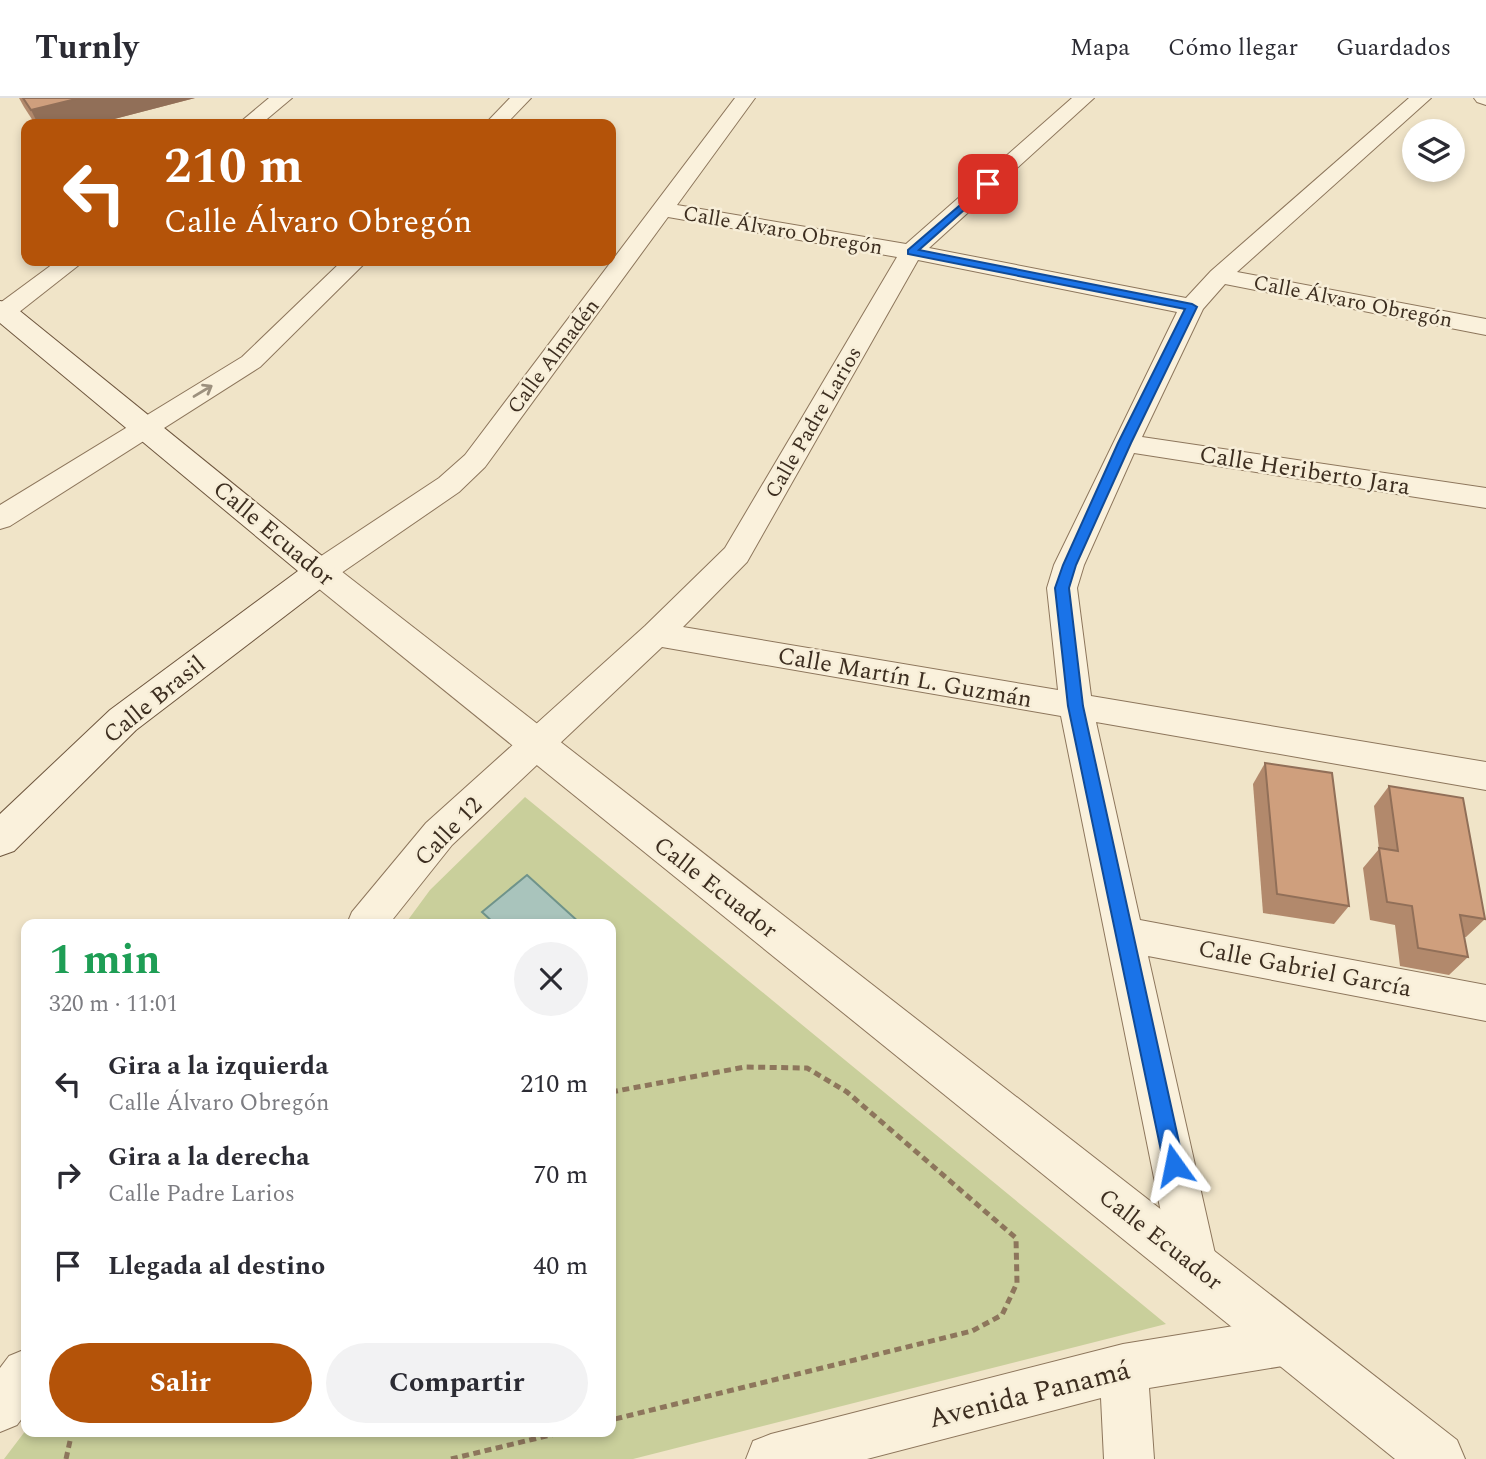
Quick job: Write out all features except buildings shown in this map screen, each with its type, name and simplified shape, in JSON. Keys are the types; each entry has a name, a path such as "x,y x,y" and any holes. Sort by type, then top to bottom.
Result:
{"street":[{"path":"255,119 282,98"},
{"path":"500,119 521,98"},
{"name":"Calle Almadén","path":"320,572 464,473 744,98"},
{"name":"Calle Padre Larios","path":"537,744 656,634 736,555 911,252 1084,98"},
{"path":"1195,1267 1076,706 1062,588 1069,565 1125,443 1192,307 1219,276 1421,98"},
{"name":"Calle Álvaro Obregón","path":"663,209 911,252 1192,307"},
{"path":"1,312 65,266"},
{"path":"0,519 251,362 350,266"},
{"name":"Calle Álvaro Obregón","path":"1219,276 1486,327"},
{"name":"Calle Ecuador","path":"1,312 145,426 320,572 1438,1459"},
{"name":"Calle Heriberto Jara","path":"1125,443 1486,498"},
{"name":"Calle Brasil","path":"0,839 123,720 320,572"},
{"name":"Calle Martín L. Guzmán","path":"656,634 1486,776"},
{"name":"Calle 12","path":"370,919 439,834 537,744"},
{"name":"Calle Gabriel García","path":"1125,934 1486,1003"},
{"name":"Avenida Panamá","path":"798,1455 1123,1368 1289,1340"},
{"path":"1123,1368 1129,1459"},
{"path":"0,1408 21,1380"}],"path":[{"path":"616,1092 745,1067 807,1068 848,1092 1016,1238 1017,1283 1002,1315 972,1331 616,1419"},
{"path":"66,1459 71,1437"},
{"path":"451,1459 542,1437"}],"green space":[{"path":"525,797 1166,1324 633,1459 4,1459 21,1437 616,1437 616,919 409,919 430,890"}],"water":[{"path":"527,875 575,919 490,919 482,912"}],"route":[{"path":"988,184 911,252 1192,307 1125,443 1069,565 1062,588 1076,706 1174,1165"}]}
